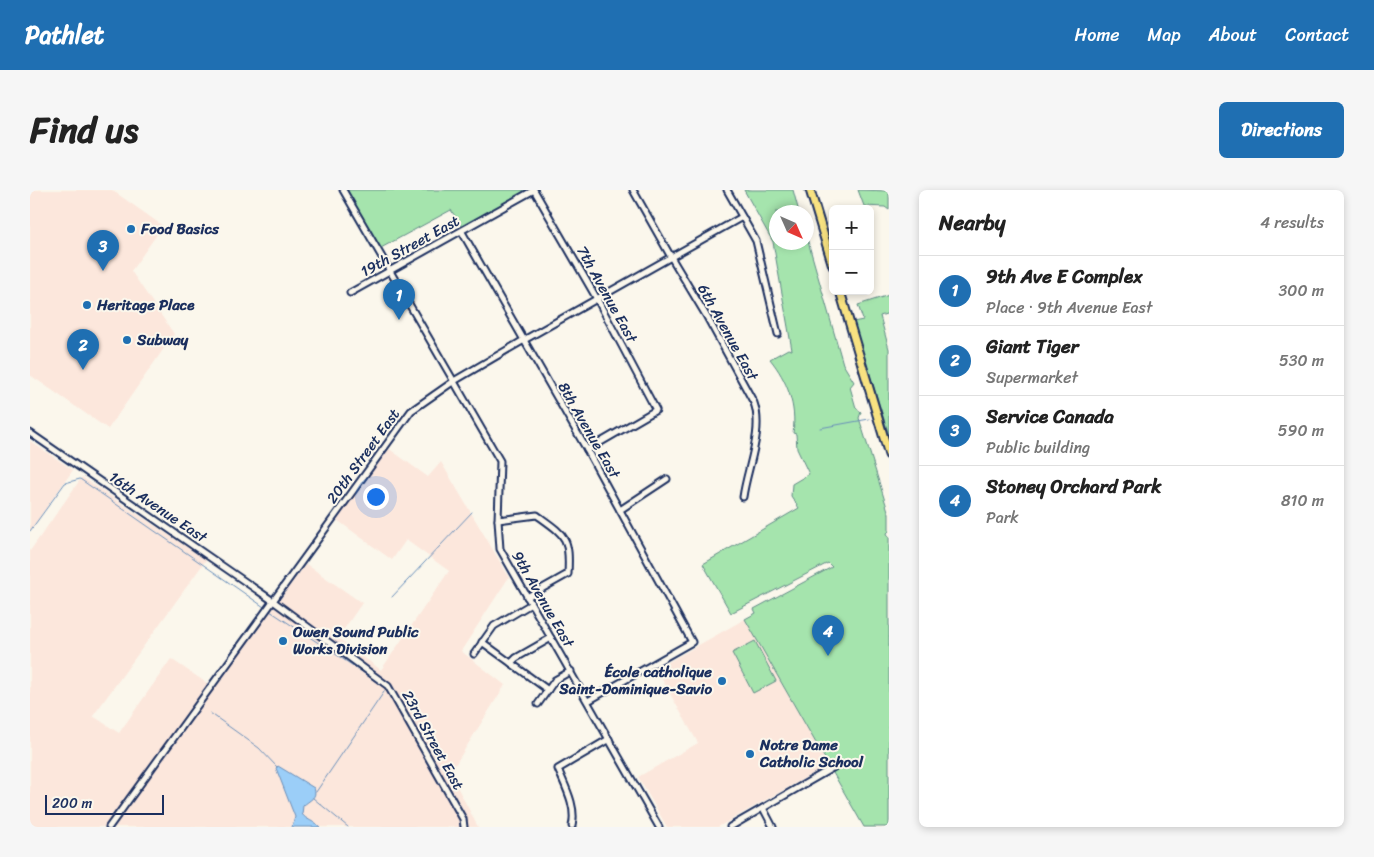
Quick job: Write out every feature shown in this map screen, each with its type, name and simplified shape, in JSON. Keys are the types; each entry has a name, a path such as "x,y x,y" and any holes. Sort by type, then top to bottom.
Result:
{"main road":[{"path":"810,190 829,253"},
{"path":"841,295 889,454"}],"street":[{"name":"9th Avenue East","path":"343,190 500,461 498,520 500,549 659,827"},
{"name":"19th Street East","path":"350,293 534,190"},
{"name":"7th Avenue East","path":"534,190 597,300 656,410 587,450"},
{"name":"6th Avenue East","path":"633,190 707,317 755,408 757,420 756,437 743,497"},
{"path":"727,190 756,241 778,334"},
{"name":"20th Street East","path":"109,827 411,411 454,381 742,217"},
{"name":"8th Avenue East","path":"462,232 587,450 692,642 588,700"},
{"name":"16th Avenue East","path":"30,433 273,601"},
{"path":"620,510 667,479"},
{"path":"498,520 537,515 562,533 569,552 568,574 527,597"},
{"name":"23rd Street East","path":"273,601 388,686 463,819 464,827"},
{"path":"474,654 494,626 531,604"},
{"path":"511,663 516,658 551,638"},
{"path":"482,642 548,690"},
{"path":"538,704 555,680 571,671"},
{"path":"572,826 571,804 558,769 609,739"},
{"path":"730,827 834,767"},
{"path":"763,808 773,827"}],"shaded area":[{"name":"Heritage Place","path":"30,190 112,190 163,226 131,271 174,334 108,429 30,375"},
{"path":"30,441 73,470 30,531"},
{"path":"388,448 428,477 441,462 509,577 461,651 505,685 450,773 478,827 30,827 30,551 82,477 206,560 93,716 119,733 171,659 214,688 306,564 362,603 338,638 381,670 449,571 406,540 392,560 337,520"},
{"name":"Notre Dame Catholic School","path":"745,619 828,765 718,827 667,827 638,777 698,743 656,669"}],"green space":[{"path":"345,190 532,190 463,229 451,210 379,249"},
{"path":"744,190 793,190 797,205 769,205 769,235"},
{"path":"858,190 889,191 889,210 885,207 864,205"},
{"path":"774,250 810,250 843,364 854,382 850,387 856,408 861,412 859,418 889,514 889,531 887,533 889,538 889,827 864,827 745,619 756,613 754,609 832,567 828,563 731,613 703,564 799,508 791,496 792,484 809,474 797,449 796,434 793,433 792,403 786,385 770,359 788,349 792,350"},
{"path":"889,295 889,313 880,316 889,349 889,435 853,322 863,320 858,305"},
{"path":"755,641 776,681 753,693 732,653"}],"water":[{"path":"278,766 314,788 314,797 303,806 302,814 320,827 292,827 295,817 276,768"}],"waterway":[{"path":"820,428 869,419"},
{"path":"30,531 65,483 80,479 264,607"},
{"path":"392,597 472,512"},
{"path":"270,611 386,689 316,792"},
{"path":"210,713 259,748 277,767"},
{"path":"313,798 348,827"}],"place":[{"name":"Food Basics","path":"131,229"},
{"name":"Service Canada","path":"103,271"},
{"name":"Heritage Place","path":"87,305"},
{"name":"9th Ave E Complex","path":"399,320"},
{"name":"Subway","path":"127,340"},
{"name":"Giant Tiger","path":"83,370"},
{"name":"Owen Sound Public Works Division","path":"283,641"},
{"name":"Stoney Orchard Park","path":"828,656"},
{"name":"École catholique Saint-Dominique-Savio","path":"722,681"},
{"name":"Notre Dame Catholic School","path":"750,754"}]}
